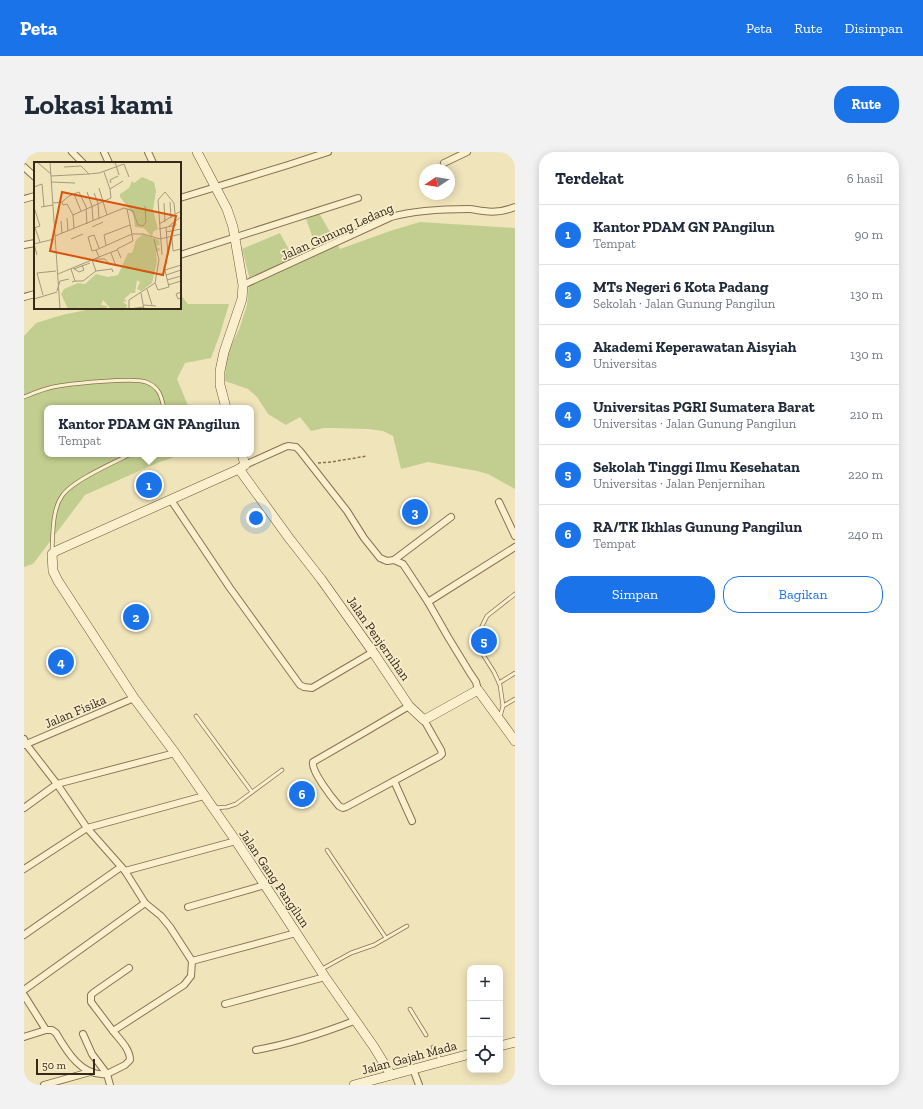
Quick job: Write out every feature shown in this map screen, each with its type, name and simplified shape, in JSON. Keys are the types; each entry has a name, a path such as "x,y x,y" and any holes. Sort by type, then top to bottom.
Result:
{"street":[{"path":"72,152 82,162"},
{"path":"104,152 109,162"},
{"path":"148,152 153,162"},
{"path":"197,152 227,209 236,238 243,285 242,299 224,352 220,371 220,385 225,405"},
{"path":"181,198 288,166 328,152"},
{"path":"444,163 467,152"},
{"path":"24,167 34,176"},
{"path":"24,199 34,196"},
{"path":"181,255 358,198"},
{"name":"Jalan Gunung Ledang","path":"243,285 390,217 403,213 471,209 494,212 515,208"},
{"path":"24,245 34,242"},
{"path":"24,297 34,294"},
{"path":"52,554 288,446 296,447 300,451 347,511 364,538 380,558 386,561 394,560 451,517"},
{"path":"242,457 242,467"},
{"name":"Jalan Penjernihan","path":"242,467 289,538 321,579 409,706 424,720"},
{"path":"171,500 230,588 300,685 304,688 312,688 373,652"},
{"path":"499,502 515,536"},
{"path":"428,602 515,547"},
{"name":"Jalan Gang Pangilun","path":"52,554 53,571 58,581 134,698 176,753 236,841 354,1021 374,1047 391,1075"},
{"path":"394,560 402,564 428,602 476,682 478,690 515,741"},
{"path":"409,706 313,762 312,764 315,773 339,806 343,808 440,756 442,754 441,750 424,720 478,690"},
{"name":"Jalan Fisika","path":"25,743 134,698"},
{"path":"25,743 57,784 87,828 123,869 145,903 166,922 192,962 191,976 184,985 113,1031"},
{"path":"24,808 57,784 176,753"},
{"path":"394,781 412,821"},
{"path":"24,869 87,828 204,796"},
{"path":"24,935 123,869 236,841"},
{"path":"188,906 265,886"},
{"path":"24,990 145,903"},
{"path":"192,962 296,933"},
{"path":"24,1037 46,1030 52,1030 56,1033 74,1060 84,1069 100,1075 107,1074 125,1065 130,1060 129,1053 91,1002 91,995 129,968"},
{"path":"225,1004 323,974"},
{"path":"24,995 46,1030"},
{"path":"256,1050 274,1047 329,1031 354,1021"},
{"path":"83,1034 92,1054 107,1074 110,1085"},
{"path":"503,1045 515,1042"},
{"name":"Jalan Gajah Mada","path":"354,1085 467,1055"},
{"path":"413,1069 419,1085"},
{"path":"44,1085 90,1072"}],"lane":[{"path":"24,396 64,385 123,380 144,381 151,384 159,392 162,396 164,405"},
{"path":"52,554 53,528 57,506 62,495 76,483 124,457"},
{"path":"499,719 503,706 502,693 494,672 482,653 480,646 480,635 482,626 487,616 515,594"},
{"path":"499,683 515,673"},
{"path":"503,706 515,699"},
{"path":"196,716 252,792"},
{"path":"213,808 227,807 236,804 282,770"},
{"path":"327,850 386,938"},
{"path":"323,974 351,953 374,945 407,926"},
{"path":"410,1009 426,1035"},
{"path":"433,1047 442,1062"}],"path":[{"path":"310,464 366,456"}],"green space":[{"path":"319,213 340,249 420,222 515,228 515,489 488,474 428,462 401,469 393,436 383,431 368,429 324,428 311,431 300,417 286,425 268,414 257,397 248,389 225,381 226,355 239,330 247,305 249,276 242,249 280,233 293,257 316,246 306,219"},
{"path":"181,295 188,304 229,304 211,358 185,363 177,379 188,405 44,405 44,457 174,457 157,463 85,495 33,564 24,567 24,336 36,323 62,315 91,309 181,309"}],"place":[{"name":"Kantor PDAM GN PAngilun","path":"149,485"},
{"name":"Akademi Keperawatan Aisyiah","path":"415,512"},
{"name":"MTs Negeri 6 Kota Padang","path":"136,617"},
{"name":"Sekolah Tinggi Ilmu Kesehatan","path":"484,641"},
{"name":"Universitas PGRI Sumatera Barat","path":"61,662"},
{"name":"RA/TK Ikhlas Gunung Pangilun","path":"302,794"}]}
